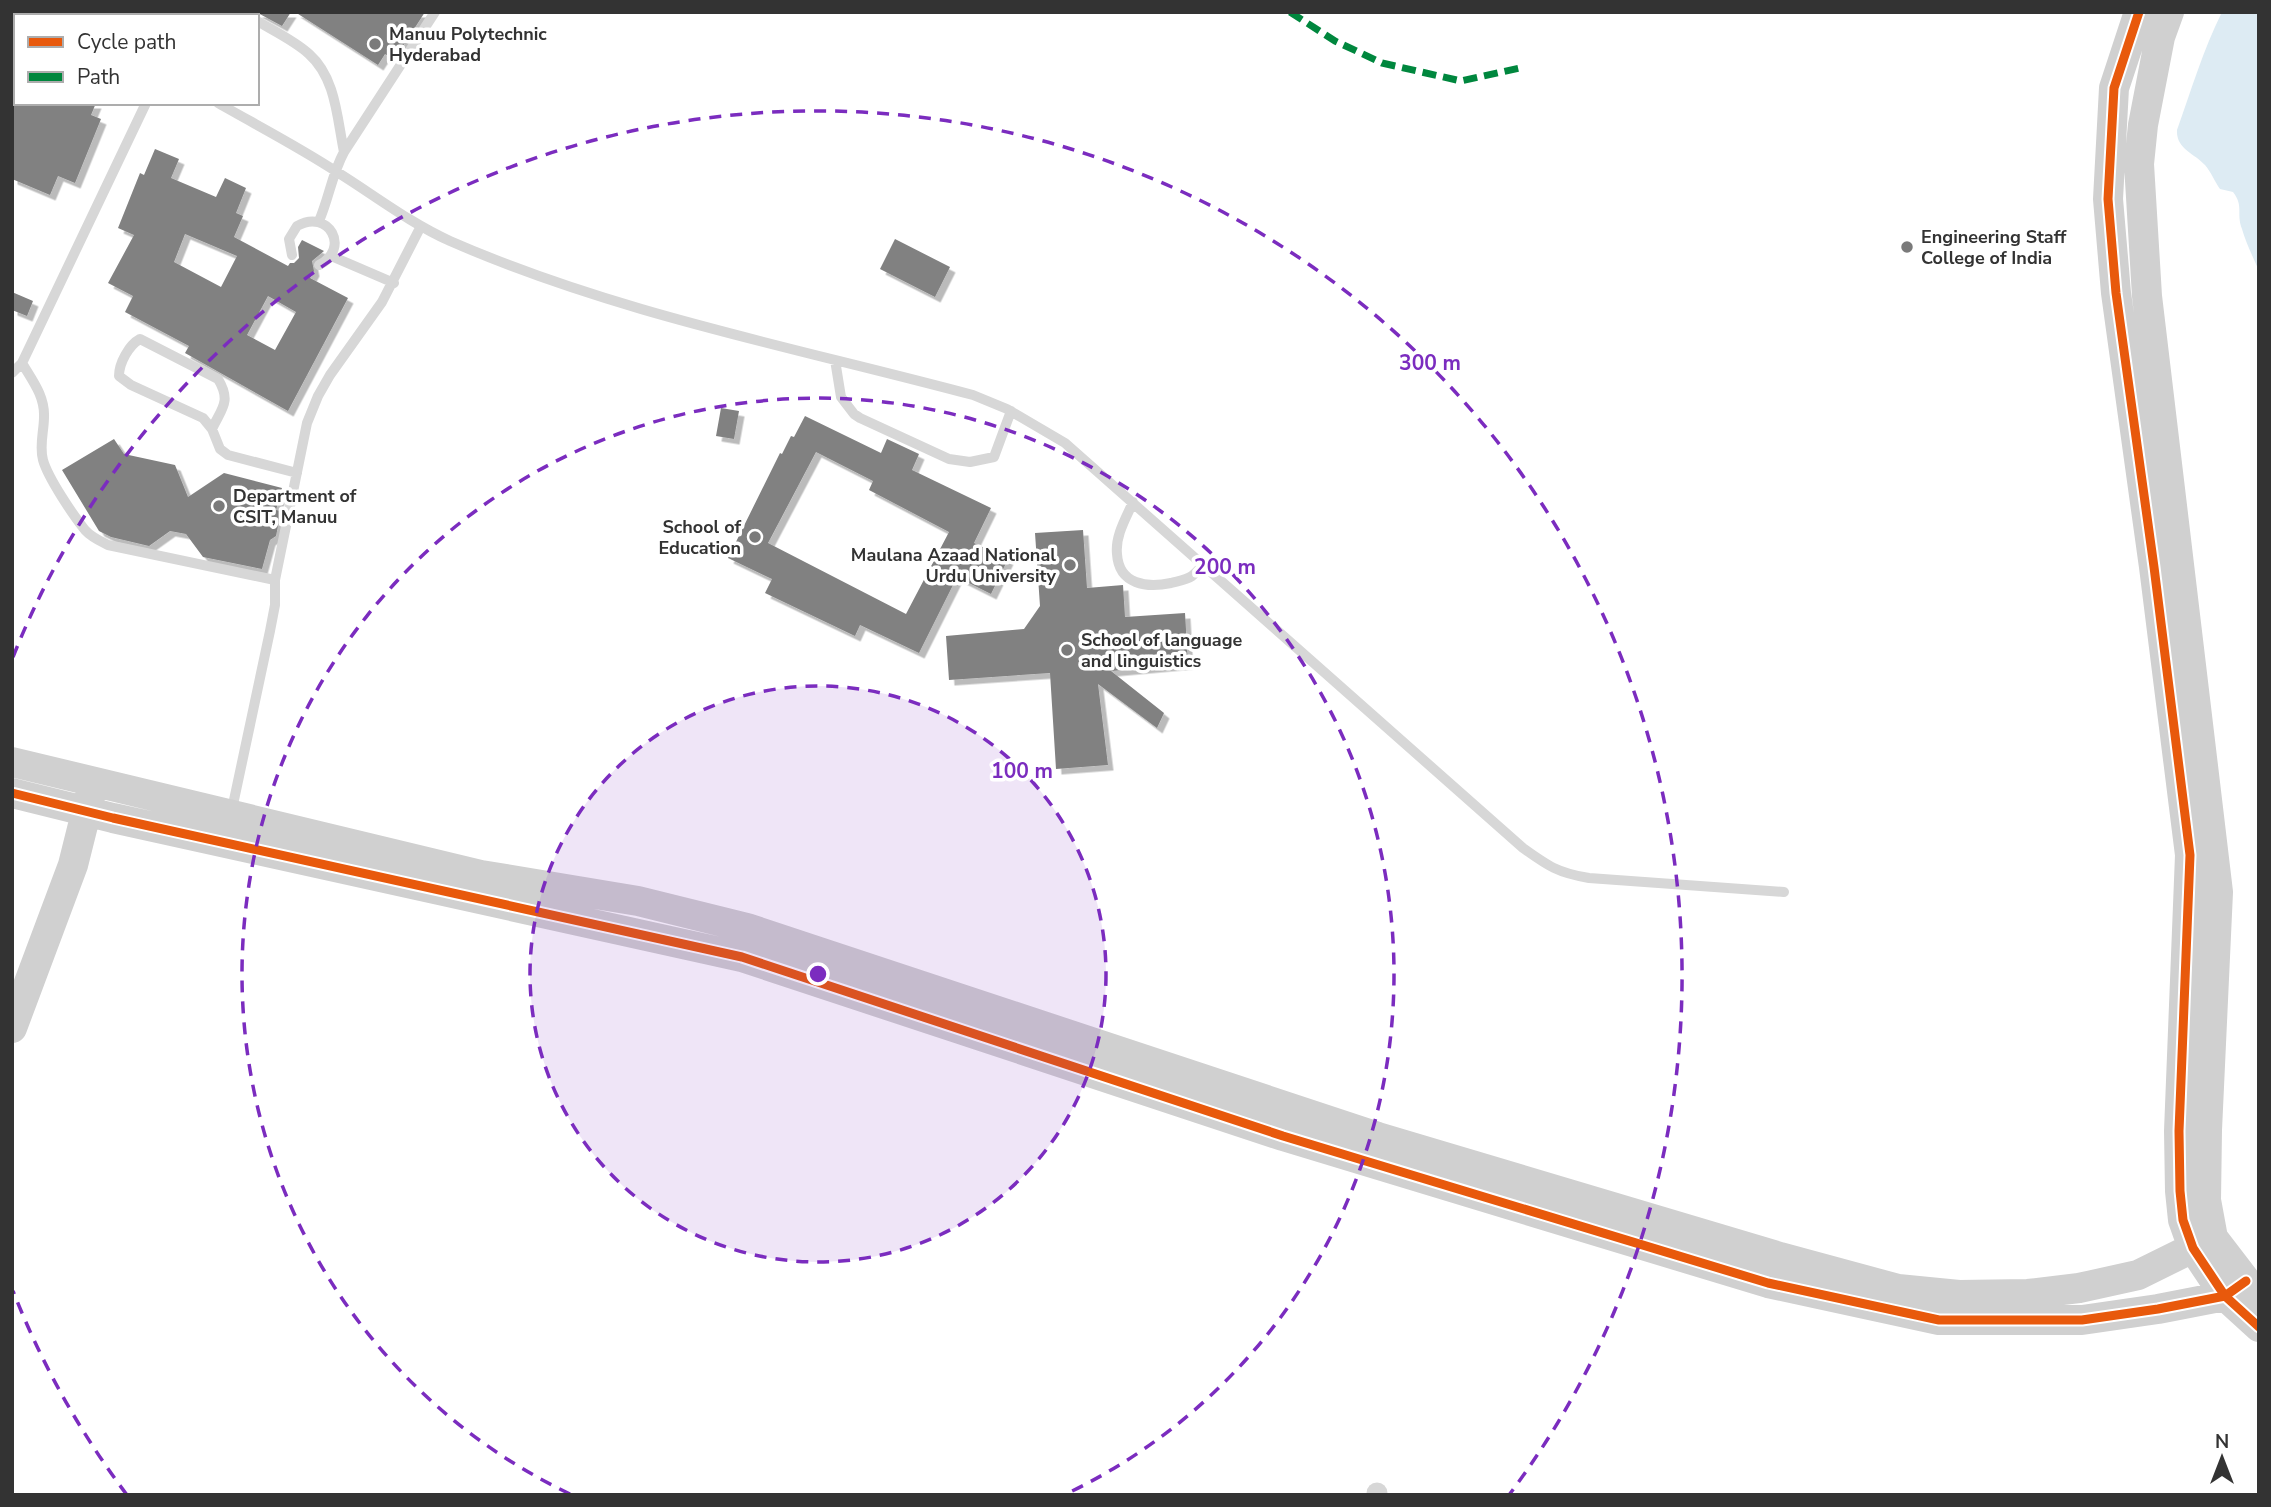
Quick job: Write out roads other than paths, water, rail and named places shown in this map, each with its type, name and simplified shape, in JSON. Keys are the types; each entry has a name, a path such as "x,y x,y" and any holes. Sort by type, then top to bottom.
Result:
{"street":[{"path":"2139,12 2114,88 2109,199 2116,293 2190,855 2179,1131 2183,1220 2243,1290 2259,1327"},
{"path":"2169,12 2160,37 2143,125 2139,164 2147,296 2218,892 2203,1243"},
{"path":"12,762 481,875 638,901 747,928 1378,1137 1780,1257 1898,1289 1973,1295 2028,1294 2079,1288 2138,1275 2203,1243"},
{"path":"12,1028 74,865 94,782"},
{"path":"12,793 742,957 1283,1136 1768,1283 1939,1320 2082,1320 2158,1309 2243,1290"}],"lane":[{"path":"319,221 328,202 334,170 435,12"},
{"path":"259,22 307,52 320,65 330,84 344,152"},
{"path":"12,373 22,363 145,105"},
{"path":"221,105 450,241 567,285 723,332 973,395 1011,411 1065,443 1523,848 1551,868 1569,875 1589,878 1784,892"},
{"path":"292,255 289,239 297,226 311,220 319,221 326,225 334,236 335,243 331,256 319,265"},
{"path":"230,815 270,631 275,605 275,580 307,423 318,396 394,283 421,226"},
{"path":"331,256 394,283"},
{"path":"212,429 225,406 224,388 218,379 140,339 133,343 119,368 119,376 131,385 203,418 212,429 220,449 228,456 297,473"},
{"path":"835,360 841,397 854,414 948,459 970,462 994,457 1011,411"},
{"path":"22,363 39,391 43,404 43,461 48,474 87,532 108,545 275,580"},
{"path":"1133,502 1117,547 1118,562 1126,578 1153,587 1192,577 1204,564"}],"place":[{"name":"Manuu Polytechnic Hyderabad","path":"375,44"},
{"name":"Engineering Staff College of India","path":"1907,247"},
{"name":"Department of CSIT, Manuu","path":"219,506"},
{"name":"School of Education","path":"755,537"},
{"name":"Maulana Azaad National Urdu University","path":"1070,565"},
{"name":"School of language and linguistics","path":"1067,650"}]}
